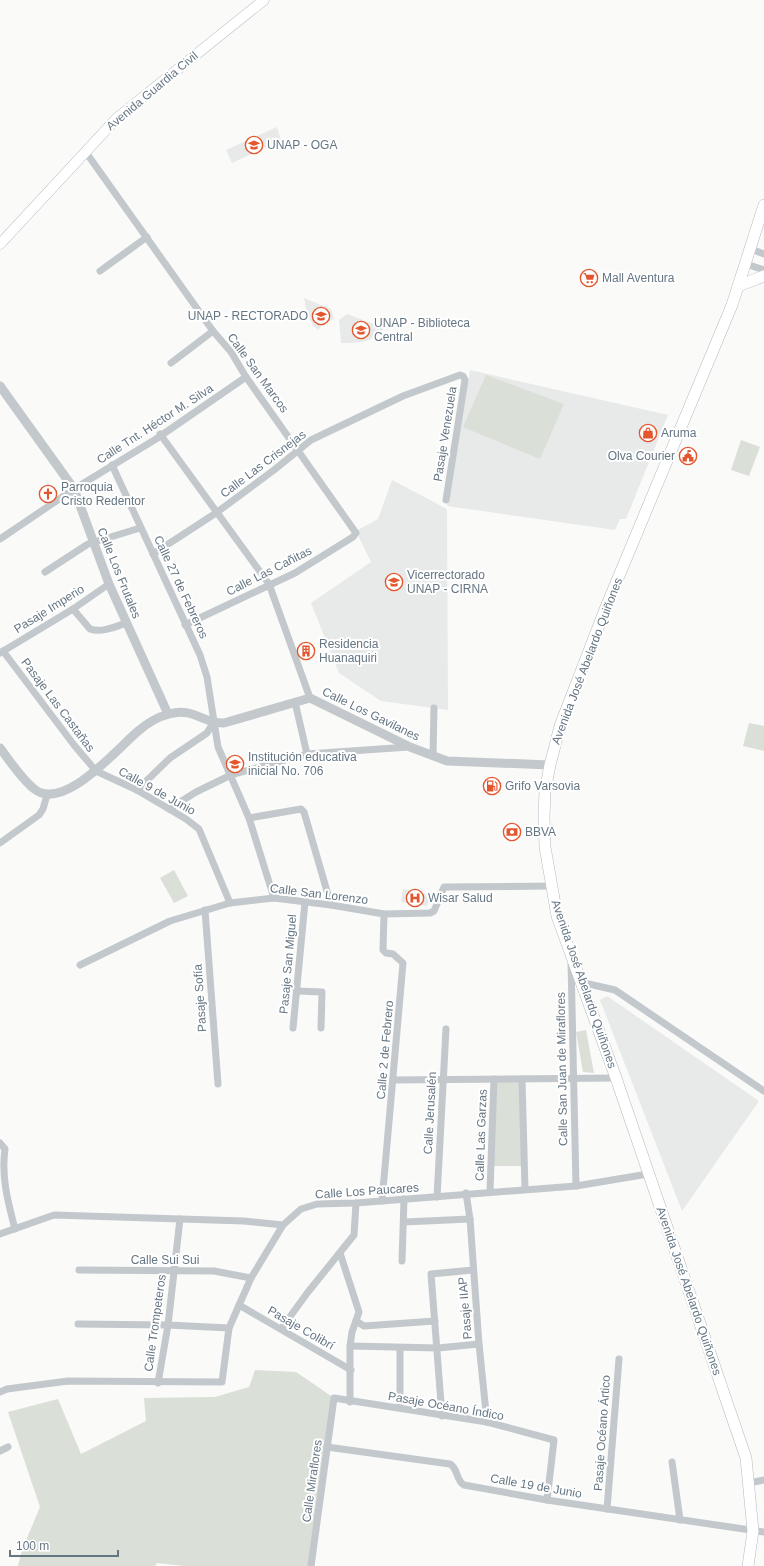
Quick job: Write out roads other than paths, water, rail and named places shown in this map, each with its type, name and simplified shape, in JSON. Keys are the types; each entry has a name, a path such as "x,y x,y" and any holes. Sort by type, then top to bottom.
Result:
{"main road":[{"name":"Avenida Guardia Civil","path":"2,239 117,118 264,0"},
{"name":"Avenida José Abelardo Quiñones","path":"748,1566 758,1531 746,1458 616,1078 580,982 558,916 551,886 545,847 544,817 545,791 560,726 587,655 738,286 764,205"},
{"path":"758,227 764,237"},
{"path":"738,286 764,276"}],"street":[{"name":"Calle San Marcos","path":"84,151 213,331 231,352 246,376 356,531"},
{"path":"100,271 147,237"},
{"path":"751,249 764,254"},
{"path":"746,264 764,270"},
{"path":"171,363 213,331"},
{"name":"Calle Las Crisnejas","path":"153,554 216,513 274,470 311,440 403,396 460,375"},
{"name":"Pasaje Venezuela","path":"446,500 465,380 464,376 460,375"},
{"name":"Calle Tnt. Héctor M. Silva","path":"0,539 74,488 160,434 246,376"},
{"name":"Calle Los Frutales","path":"0,386 74,488 109,584 168,714"},
{"path":"160,434 269,584 310,698"},
{"name":"Calle 27 de Febreros","path":"112,465 200,655 207,677 212,704 213,724 218,747 249,818 274,898"},
{"path":"44,572 93,543 140,528"},
{"name":"Calle Las Cañitas","path":"185,625 295,573 356,535 356,531"},
{"name":"Pasaje Imperio","path":"1,652 73,609 109,584"},
{"path":"73,609 90,629 93,630 104,630 126,623"},
{"name":"Pasaje Las Castañas","path":"1,652 74,746 96,771"},
{"name":"Calle Los Gavilanes","path":"213,724 224,723 310,698 410,747 448,761 550,765"},
{"path":"295,702 307,754"},
{"path":"433,756 434,708"},
{"path":"0,748 33,789 47,795 58,794 96,771 137,732 151,721 168,714 190,712 213,724 207,733 170,758 137,790"},
{"path":"169,809 196,792 231,775 307,754 410,747"},
{"name":"Calle 9 de Junio","path":"96,771 137,790 199,829 230,903"},
{"path":"0,843 40,815 47,795"},
{"path":"249,818 301,809 304,812 331,905"},
{"name":"Calle San Lorenzo","path":"80,965 170,921 230,903 274,898 331,905 384,914 432,913 444,887 551,886"},
{"name":"Pasaje San Miguel","path":"293,1028 305,902"},
{"name":"Pasaje Sofía","path":"205,910 218,1084"},
{"name":"Calle 2 de Febrero","path":"382,1200 403,963 393,954 386,953 383,950 384,914"},
{"name":"Calle San Juan de Miraflores","path":"570,953 576,1186"},
{"path":"580,982 615,990 764,1091"},
{"path":"297,991 322,992 321,1028"},
{"name":"Calle Jerusalén","path":"437,1197 442,1080 446,1030"},
{"path":"393,1080 616,1078"},
{"name":"Calle Las Garzas","path":"490,1191 494,1079"},
{"path":"522,1079 525,1189"},
{"path":"0,1143 5,1149 3,1166 5,1186 15,1229"},
{"name":"Calle Los Paucares","path":"158,1383 222,1382 229,1328 251,1278 283,1225 301,1209 317,1204 356,1203 437,1197 490,1191 576,1186 648,1174"},
{"name":"Pasaje IIAP","path":"466,1193 470,1219 479,1344 487,1422"},
{"path":"402,1261 404,1199"},
{"path":"281,1329 308,1292 354,1235 356,1203"},
{"path":"0,1234 54,1215 180,1218 244,1221 283,1225"},
{"name":"Calle Trompeteros","path":"158,1383 168,1325 180,1218"},
{"path":"404,1222 470,1219"},
{"path":"340,1253 359,1312 352,1332 350,1346 350,1402"},
{"name":"Calle Sui Sui","path":"79,1270 214,1271 251,1278"},
{"path":"442,1416 438,1348 431,1274 473,1270"},
{"name":"Pasaje Colibrí","path":"239,1305 351,1370"},
{"path":"356,1321 364,1326 435,1321"},
{"path":"78,1324 168,1325 229,1328"},
{"path":"350,1346 438,1348 479,1344"},
{"path":"400,1348 400,1408"},
{"name":"Pasaje Océano Ártico","path":"608,1509 619,1359"},
{"path":"0,1392 7,1389 68,1381 158,1383"},
{"name":"Pasaje Océano Índico","path":"334,1398 350,1402 400,1408 442,1416 487,1422 554,1440 547,1500"},
{"name":"Calle Miraflores","path":"310,1566 334,1398"},
{"path":"0,1451 8,1447"},
{"name":"Calle 19 de Junio","path":"328,1447 450,1464 454,1466 460,1483 464,1485 547,1500 758,1531"},
{"path":"672,1462 680,1520"},
{"path":"749,1483 764,1480"}],"place":[{"name":"UNAP - OGA","path":"254,145"},
{"name":"Mall Aventura","path":"589,278"},
{"name":"UNAP - RECTORADO","path":"321,316"},
{"name":"UNAP - Biblioteca Central","path":"361,330"},
{"name":"Aruma","path":"648,433"},
{"name":"Olva Courier","path":"688,456"},
{"name":"Parroquia Cristo Redentor","path":"48,494"},
{"name":"Vicerrectorado UNAP - CIRNA","path":"394,582"},
{"name":"Residencia Huanaquiri","path":"306,651"},
{"name":"Institución educativa inicial No. 706","path":"235,764"},
{"name":"Grifo Varsovia","path":"492,786"},
{"name":"BBVA","path":"512,832"},
{"name":"Wisar Salud","path":"415,898"}]}
